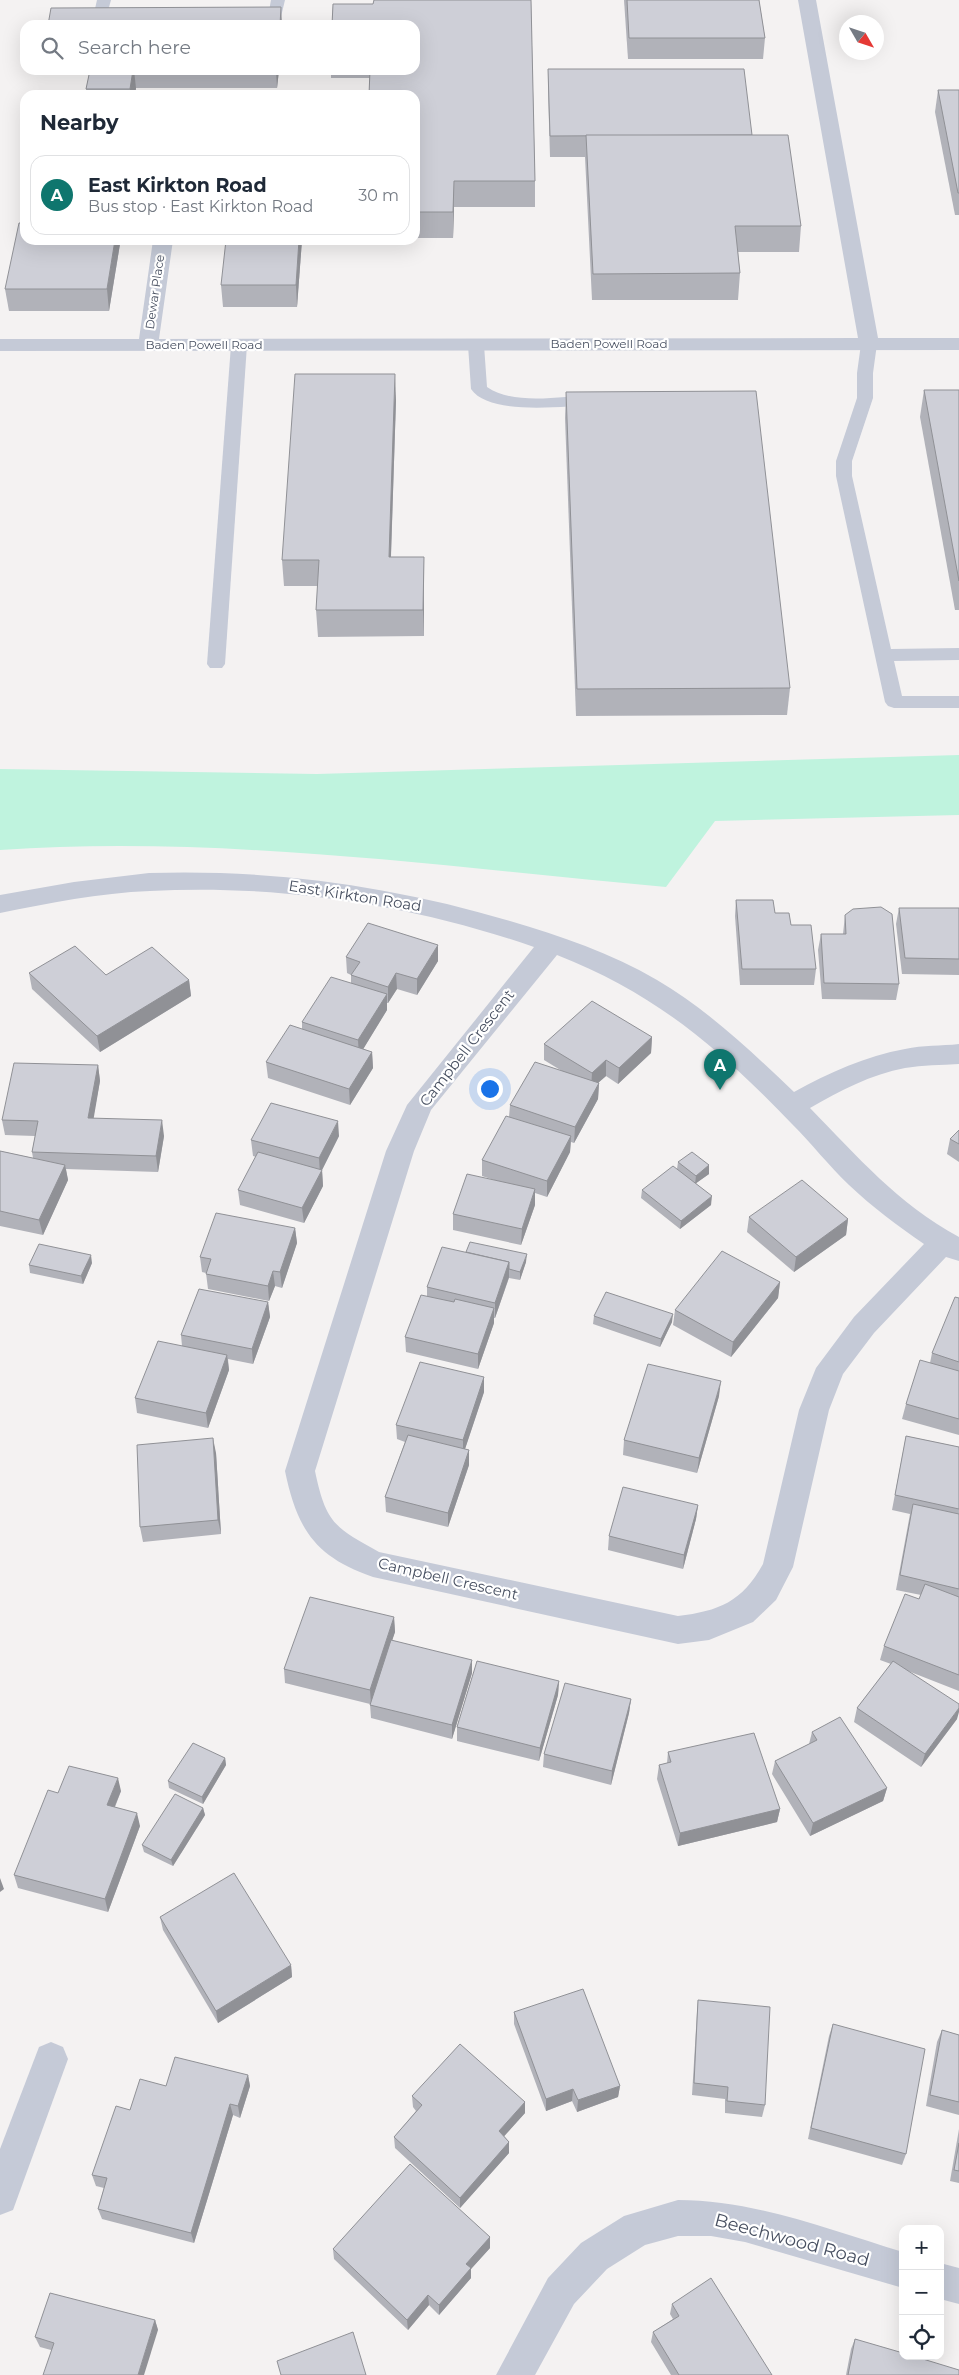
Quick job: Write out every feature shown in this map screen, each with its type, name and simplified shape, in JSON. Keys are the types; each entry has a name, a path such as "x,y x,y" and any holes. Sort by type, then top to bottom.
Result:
{"street":[{"path":"808,0 869,344"},
{"name":"Dewar Place","path":"148,345 161,245"},
{"name":"Baden Powell Road","path":"0,346 959,344"},
{"name":"East Kirkton Road","path":"0,904 62,891 151,882 253,883 318,888 407,902 477,919 552,943 587,956 630,977 686,1012 792,1106 869,1187 951,1246"},
{"name":"Campbell Crescent","path":"552,943 420,1105 400,1151 300,1471 308,1505 319,1527 345,1548 373,1564 678,1630 709,1626 742,1612 765,1590 778,1567 814,1410 832,1368 864,1325 951,1246"},
{"path":"792,1106 816,1092 858,1073 899,1059 959,1054"},
{"path":"0,2197 51,2059"},
{"name":"Beechwood Road","path":"514,2375 561,2290 594,2256 637,2229 678,2218 711,2218 745,2224 899,2269"},
{"path":"944,2282 959,2286"}],"lane":[{"path":"99,20 104,0"},
{"path":"274,20 278,0"},
{"path":"476,344 479,389 486,396 513,400 611,400"},
{"path":"869,344 865,374 865,398 844,460 844,476 894,702 959,702"},
{"path":"216,664 239,345"},
{"path":"884,655 959,654"}],"green space":[{"path":"959,755 959,815 715,821 666,887 333,855 250,850 83,846 0,850 0,769 317,774"}],"building":[{"path":"374,0 531,0 535,181 454,181 453,212 420,212 420,90 369,90 370,75 420,75 420,20 332,20 333,4 373,4"},
{"path":"627,0 759,0 765,38 629,38"},
{"path":"281,7 280,20 49,20 51,8"},
{"path":"548,69 744,69 752,135 550,136"},
{"path":"89,75 132,75 130,89 86,89"},
{"path":"938,90 959,90 959,193 958,193"},
{"path":"586,135 788,135 801,226 735,226 740,273 593,274"},
{"path":"19,223 20,245 114,245 107,289 5,289"},
{"path":"225,245 299,245 296,285 221,285"},
{"path":"295,374 395,374 389,557 424,557 423,610 316,610 319,560 282,560"},
{"path":"924,390 959,390 959,581"},
{"path":"756,391 790,688 577,689 566,392"},
{"path":"736,900 773,900 775,913 789,913 791,925 811,925 816,969 742,969"},
{"path":"881,907 892,914 899,984 824,983 821,934 846,934 845,915 853,909"},
{"path":"899,908 959,908 959,959 905,958"},
{"path":"368,923 438,945 417,979 396,973 388,987 351,975 360,962 346,957"},
{"path":"75,946 106,975 152,947 189,980 97,1036 29,973"},
{"path":"331,977 387,994 358,1040 302,1022"},
{"path":"592,1001 652,1037 619,1068 606,1060 592,1073 544,1044"},
{"path":"290,1025 372,1052 349,1089 266,1062"},
{"path":"535,1062 599,1083 575,1127 510,1105"},
{"path":"14,1063 98,1065 88,1118 162,1120 156,1156 32,1152 38,1121 2,1120"},
{"path":"271,1103 338,1121 319,1158 251,1140"},
{"path":"506,1116 571,1136 547,1181 482,1160"},
{"path":"959,1130 959,1144 950,1139"},
{"path":"0,1151 65,1165 39,1220 0,1211"},
{"path":"258,1152 322,1170 302,1208 238,1190"},
{"path":"692,1152 709,1165 696,1176 678,1162"},
{"path":"673,1166 712,1196 681,1221 642,1190"},
{"path":"467,1174 535,1189 522,1229 453,1214"},
{"path":"802,1180 848,1219 796,1257 749,1217"},
{"path":"216,1213 295,1228 280,1272 273,1271 268,1286 206,1274 211,1259 200,1257"},
{"path":"470,1242 527,1254 520,1272 509,1269 509,1262 466,1252"},
{"path":"39,1244 91,1255 81,1276 29,1265"},
{"path":"442,1247 509,1262 495,1303 427,1287"},
{"path":"722,1251 780,1282 733,1342 675,1310"},
{"path":"199,1289 268,1302 252,1349 181,1335"},
{"path":"606,1292 673,1314 661,1339 594,1316"},
{"path":"421,1295 454,1302 455,1299 494,1308 478,1354 405,1337"},
{"path":"955,1297 959,1298 959,1362 932,1353"},
{"path":"158,1341 227,1355 206,1413 135,1398"},
{"path":"920,1360 959,1371 959,1419 906,1404"},
{"path":"420,1362 484,1377 463,1440 396,1425"},
{"path":"648,1364 721,1381 699,1458 624,1440"},
{"path":"408,1435 469,1450 448,1513 385,1497"},
{"path":"906,1436 959,1447 959,1509 895,1495"},
{"path":"213,1438 218,1520 140,1527 137,1445"},
{"path":"623,1487 698,1505 684,1555 609,1536"},
{"path":"913,1504 959,1514 959,1589 900,1575"},
{"path":"925,1584 959,1597 959,1675 884,1646 905,1594 919,1599"},
{"path":"310,1597 394,1617 370,1690 284,1669"},
{"path":"391,1640 472,1660 452,1725 370,1705"},
{"path":"477,1661 559,1681 540,1748 457,1727"},
{"path":"893,1661 959,1704 959,1708 925,1754 857,1708"},
{"path":"565,1683 631,1699 612,1771 544,1754"},
{"path":"840,1717 887,1788 813,1823 775,1761 817,1740 812,1732"},
{"path":"754,1733 780,1809 680,1833 659,1765 671,1762 668,1752"},
{"path":"193,1743 225,1758 202,1797 168,1781"},
{"path":"69,1766 118,1778 107,1805 137,1813 105,1899 14,1875 48,1790 58,1793"},
{"path":"175,1794 203,1808 171,1860 142,1845"},
{"path":"234,1873 291,1965 216,2011 160,1917"},
{"path":"583,1989 620,2086 578,2100 573,2089 546,2099 514,2012"},
{"path":"698,2000 770,2007 765,2105 727,2101 728,2087 694,2083"},
{"path":"833,2024 925,2049 906,2154 811,2128"},
{"path":"942,2030 959,2035 959,2102 930,2095"},
{"path":"460,2044 525,2102 499,2131 509,2142 460,2198 394,2137 422,2105 412,2096"},
{"path":"175,2057 248,2075 238,2106 230,2104 191,2233 98,2209 107,2178 92,2175 116,2106 130,2110 140,2079 166,2086"},
{"path":"959,2143 959,2171 954,2170"},
{"path":"410,2164 490,2237 466,2264 471,2268 439,2305 428,2295 407,2320 333,2249"},
{"path":"711,2278 772,2375 679,2375 653,2332 679,2316 672,2304"},
{"path":"50,2293 155,2320 138,2375 43,2375 54,2343 35,2337"},
{"path":"353,2332 366,2375 281,2375 277,2361"},
{"path":"855,2339 899,2352 899,2360 926,2360 959,2370 959,2375 848,2375"}],"place":[{"name":"East Kirkton Road","path":"720,1090"}]}
